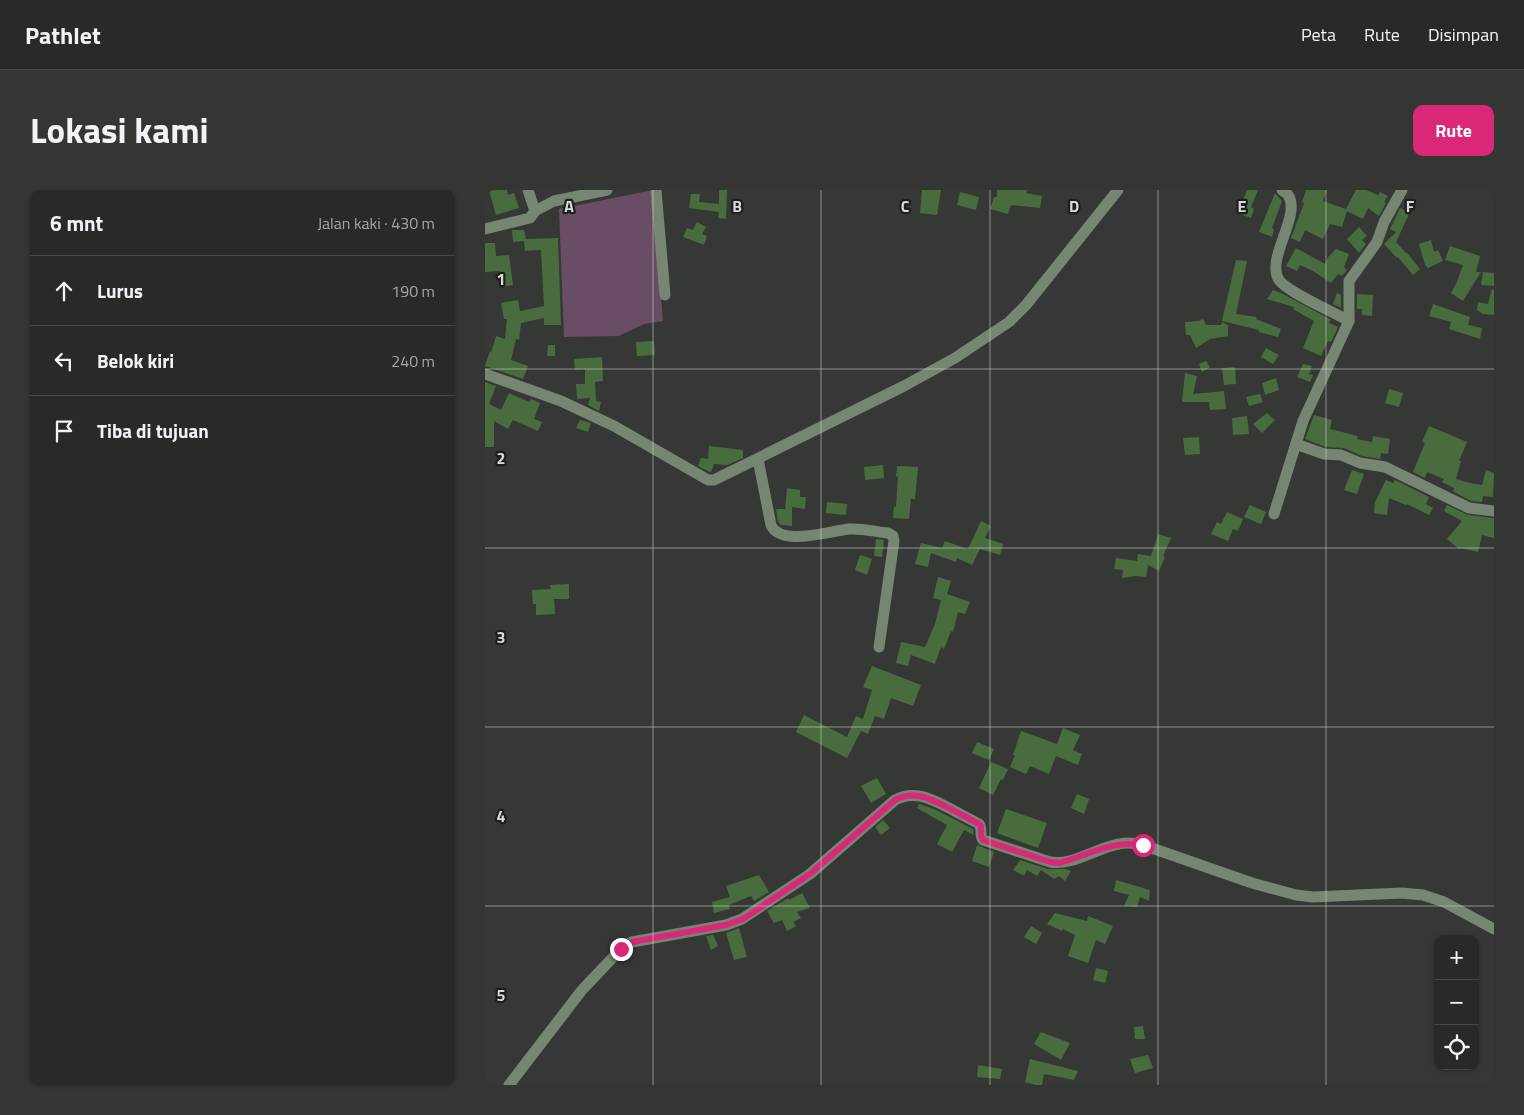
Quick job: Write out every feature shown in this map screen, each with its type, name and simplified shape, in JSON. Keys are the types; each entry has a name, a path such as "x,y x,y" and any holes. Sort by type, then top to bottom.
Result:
{"street":[{"path":"528,190 535,211"},
{"path":"485,229 529,218 544,205 555,201 607,190"},
{"path":"656,190 665,294"},
{"path":"485,374 561,401 614,426 707,480 714,480 904,386 955,358 1009,322 1026,305 1118,190"},
{"path":"1274,514 1305,416 1349,321 1349,280 1377,242 1384,222 1402,190"},
{"path":"1287,192 1291,204 1276,263 1276,271 1280,281 1290,290 1349,321"},
{"path":"1296,444 1324,454 1341,455 1363,464 1385,467 1469,508 1494,511"},
{"path":"758,459 771,525 781,535 793,537 854,529 888,533 893,536 894,541 879,647"},
{"path":"509,1085 582,990 621,949 632,942 726,925 743,919 810,874 895,800 903,796 921,796 930,799 979,824 983,840 1050,862 1060,863 1117,844 1133,843 1252,883 1296,895 1313,897 1403,893 1423,895 1444,902 1494,929"}],"shaded area":[{"path":"653,190 663,321 644,324 619,336 564,337 559,209"}],"building":[{"path":"489,190 507,190 508,195 514,193 519,208 496,215"},
{"path":"719,190 727,190 726,219 718,218 719,212 689,208 691,194 700,194 699,202 719,204"},
{"path":"922,190 941,190 937,215 920,213"},
{"path":"997,190 1027,190 1026,193 1042,196 1040,208 1011,205 1008,214 990,209 994,197 997,197"},
{"path":"1247,190 1258,190 1251,207 1254,209 1251,218 1238,213"},
{"path":"1306,190 1327,190 1323,201 1346,209 1356,190 1366,190 1378,195 1380,192 1388,196 1379,216 1368,208 1363,219 1347,211 1342,227 1330,224 1323,239 1305,230 1300,242 1291,238 1304,203 1302,202"},
{"path":"960,192 979,197 976,210 957,205"},
{"path":"1275,193 1282,201 1272,228 1274,229 1272,237 1259,232"},
{"path":"1400,208 1410,212 1396,242 1420,269 1413,275 1384,244 1396,232 1390,229"},
{"path":"697,222 706,227 702,234 707,236 704,245 683,237 687,228 693,230"},
{"path":"1359,227 1367,236 1362,240 1366,244 1359,253 1347,239"},
{"path":"512,230 524,230 526,239 558,238 561,325 544,325 544,318 521,323 519,340 516,339 511,360 528,366 523,379 485,366 496,336 505,339 507,319 504,319 501,303 518,300 520,311 544,306 541,250 525,251 524,241 513,242"},
{"path":"1431,240 1434,252 1438,250 1443,261 1428,268 1425,265 1419,244"},
{"path":"485,243 495,243 496,256 509,255 513,285 502,287 500,271 485,272"},
{"path":"1450,246 1480,256 1476,272 1481,272 1463,301 1451,293 1463,265 1445,260"},
{"path":"1296,248 1325,264 1328,257 1336,249 1349,254 1344,267 1347,270 1342,276 1338,274 1331,283 1300,265 1297,271 1286,266"},
{"path":"1236,260 1247,261 1236,314 1257,317 1256,319 1281,329 1278,337 1259,332 1259,330 1222,321"},
{"path":"1483,272 1494,273 1494,286 1481,285"},
{"path":"1492,289 1494,290 1494,315 1483,314 1477,310 1478,302 1488,304"},
{"path":"1273,290 1328,318 1331,320 1329,323 1338,327 1331,342 1328,341 1321,356 1303,348 1314,321 1293,309 1294,307 1267,299"},
{"path":"1337,293 1341,295 1341,308 1333,304"},
{"path":"1357,294 1373,295 1372,316 1362,315 1362,309 1357,309"},
{"path":"1433,304 1470,317 1468,325 1482,328 1480,339 1449,329 1451,322 1429,316"},
{"path":"1203,319 1206,325 1221,325 1222,322 1228,325 1228,336 1210,339 1196,348 1190,335 1186,335 1185,322"},
{"path":"654,341 655,355 637,356 636,342"},
{"path":"548,345 555,345 555,356 547,356"},
{"path":"1266,348 1279,355 1273,364 1261,357"},
{"path":"602,357 603,381 595,382 596,401 601,402 599,411 588,405 590,398 577,399 576,384 585,384 585,369 575,370 574,359"},
{"path":"1206,361 1210,367 1202,372 1199,364"},
{"path":"1303,364 1312,366 1309,374 1313,375 1310,382 1297,377"},
{"path":"1235,367 1236,384 1224,385 1222,368"},
{"path":"1185,373 1197,376 1193,394 1224,391 1226,409 1210,410 1209,402 1182,402"},
{"path":"1276,378 1279,390 1265,395 1262,383"},
{"path":"485,382 496,386 489,404 501,410 509,393 529,402 531,399 540,403 534,419 542,422 538,431 513,420 508,429 494,421 494,447 485,447"},
{"path":"1389,389 1403,393 1399,407 1385,403"},
{"path":"1260,394 1263,402 1249,406 1246,397"},
{"path":"1267,413 1275,420 1262,433 1253,424"},
{"path":"1314,415 1332,420 1330,429 1358,436 1357,439 1372,442 1373,436 1390,439 1388,454 1381,453 1380,459 1362,456 1344,448 1326,447 1305,439"},
{"path":"1247,416 1249,434 1233,435 1232,418"},
{"path":"580,420 591,423 588,432 576,428"},
{"path":"1429,426 1467,442 1459,461 1461,461 1456,479 1482,485 1486,470 1494,473 1493,497 1483,496 1482,502 1471,501 1454,492 1454,488 1442,482 1444,479 1427,472 1425,478 1413,472 1425,443 1422,442"},
{"path":"1199,437 1200,454 1185,455 1183,438"},
{"path":"709,446 743,450 743,458 727,465 714,464 710,472 698,466 701,458 708,459"},
{"path":"883,465 884,478 865,480 864,467"},
{"path":"897,466 918,467 915,499 911,499 909,519 893,518 894,506 896,507"},
{"path":"1352,470 1364,474 1357,494 1344,490"},
{"path":"1386,480 1393,483 1395,480 1429,497 1426,504 1433,508 1429,515 1407,504 1389,498 1387,515 1374,513 1375,502"},
{"path":"787,488 800,490 800,497 806,497 805,509 792,507 792,526 781,525 778,522 776,509 785,509"},
{"path":"827,502 847,504 846,515 826,513"},
{"path":"1250,505 1266,512 1261,524 1244,517"},
{"path":"1447,505 1468,515 1494,518 1494,538 1482,535 1478,552 1459,549 1447,539 1462,521 1444,511"},
{"path":"1227,512 1243,519 1238,531 1233,529 1228,541 1211,534 1217,522 1221,524"},
{"path":"981,521 991,526 985,538 1003,544 1000,555 980,549 972,565 957,558 956,562 931,553 928,567 915,564 921,543 942,548 945,541 968,549"},
{"path":"1158,534 1171,538 1159,571 1148,565 1146,577 1122,578 1123,570 1114,569 1116,558 1137,561 1138,554 1151,556"},
{"path":"876,539 884,540 882,557 874,556"},
{"path":"860,555 872,559 867,575 855,570"},
{"path":"938,577 951,581 947,594 970,602 965,614 958,612 953,632 951,631 944,649 941,647 935,664 911,655 908,666 896,663 901,642 925,647 935,624 941,600 933,598"},
{"path":"569,584 569,599 554,599 555,614 536,615 536,604 533,604 532,590 551,589 550,585"},
{"path":"872,666 921,685 913,706 891,698 884,719 875,716 868,734 861,731 847,758 796,732 804,715 847,737 856,716 863,719 872,690 863,687"},
{"path":"1063,728 1080,735 1073,750 1082,754 1078,765 1056,756 1049,774 1030,766 1026,774 1010,767 1021,731 1057,744"},
{"path":"977,742 994,749 989,760 972,753"},
{"path":"991,762 1008,769 993,795 979,788"},
{"path":"877,778 886,794 871,803 861,786"},
{"path":"1077,794 1089,799 1084,814 1071,808"},
{"path":"919,804 934,809 973,829 974,835 964,830 952,852 937,844 947,825 917,808"},
{"path":"1006,809 1047,823 1038,848 997,833"},
{"path":"883,820 890,828 881,835 875,827"},
{"path":"977,845 994,852 989,867 972,861"},
{"path":"1020,860 1048,869 1071,871 1065,881 1059,876 1054,879 1041,870 1037,876 1027,870 1024,876 1013,870"},
{"path":"759,875 769,892 754,901 751,896 729,905 730,909 714,913 712,902 730,897 726,886"},
{"path":"1116,880 1150,890 1149,901 1140,897 1137,907 1124,906 1129,895 1114,891"},
{"path":"802,893 810,908 797,912 801,918 793,922 796,926 787,931 782,920 774,923 767,911 788,898 789,900"},
{"path":"1055,913 1087,921 1088,916 1113,926 1105,944 1096,940 1088,963 1068,956 1075,935 1047,924"},
{"path":"1031,926 1042,933 1036,944 1024,937"},
{"path":"739,928 747,957 734,960 726,933"},
{"path":"713,935 718,946 711,950 706,936"},
{"path":"1096,968 1108,971 1105,983 1093,980"},
{"path":"1143,1026 1145,1039 1135,1039 1134,1027"},
{"path":"1041,1032 1070,1043 1061,1060 1034,1044"},
{"path":"1148,1055 1153,1068 1135,1073 1130,1059"},
{"path":"1030,1059 1078,1071 1074,1080 1044,1074 1042,1085 1036,1085 1025,1082"},
{"path":"978,1065 1002,1069 1000,1079 977,1077"}],"route":[{"path":"621,949 632,942 699,931 735,923 743,919 810,874 895,800 903,796 921,796 930,799 979,824 983,840 1050,862 1060,863 1117,844 1133,843 1143,845"}]}
